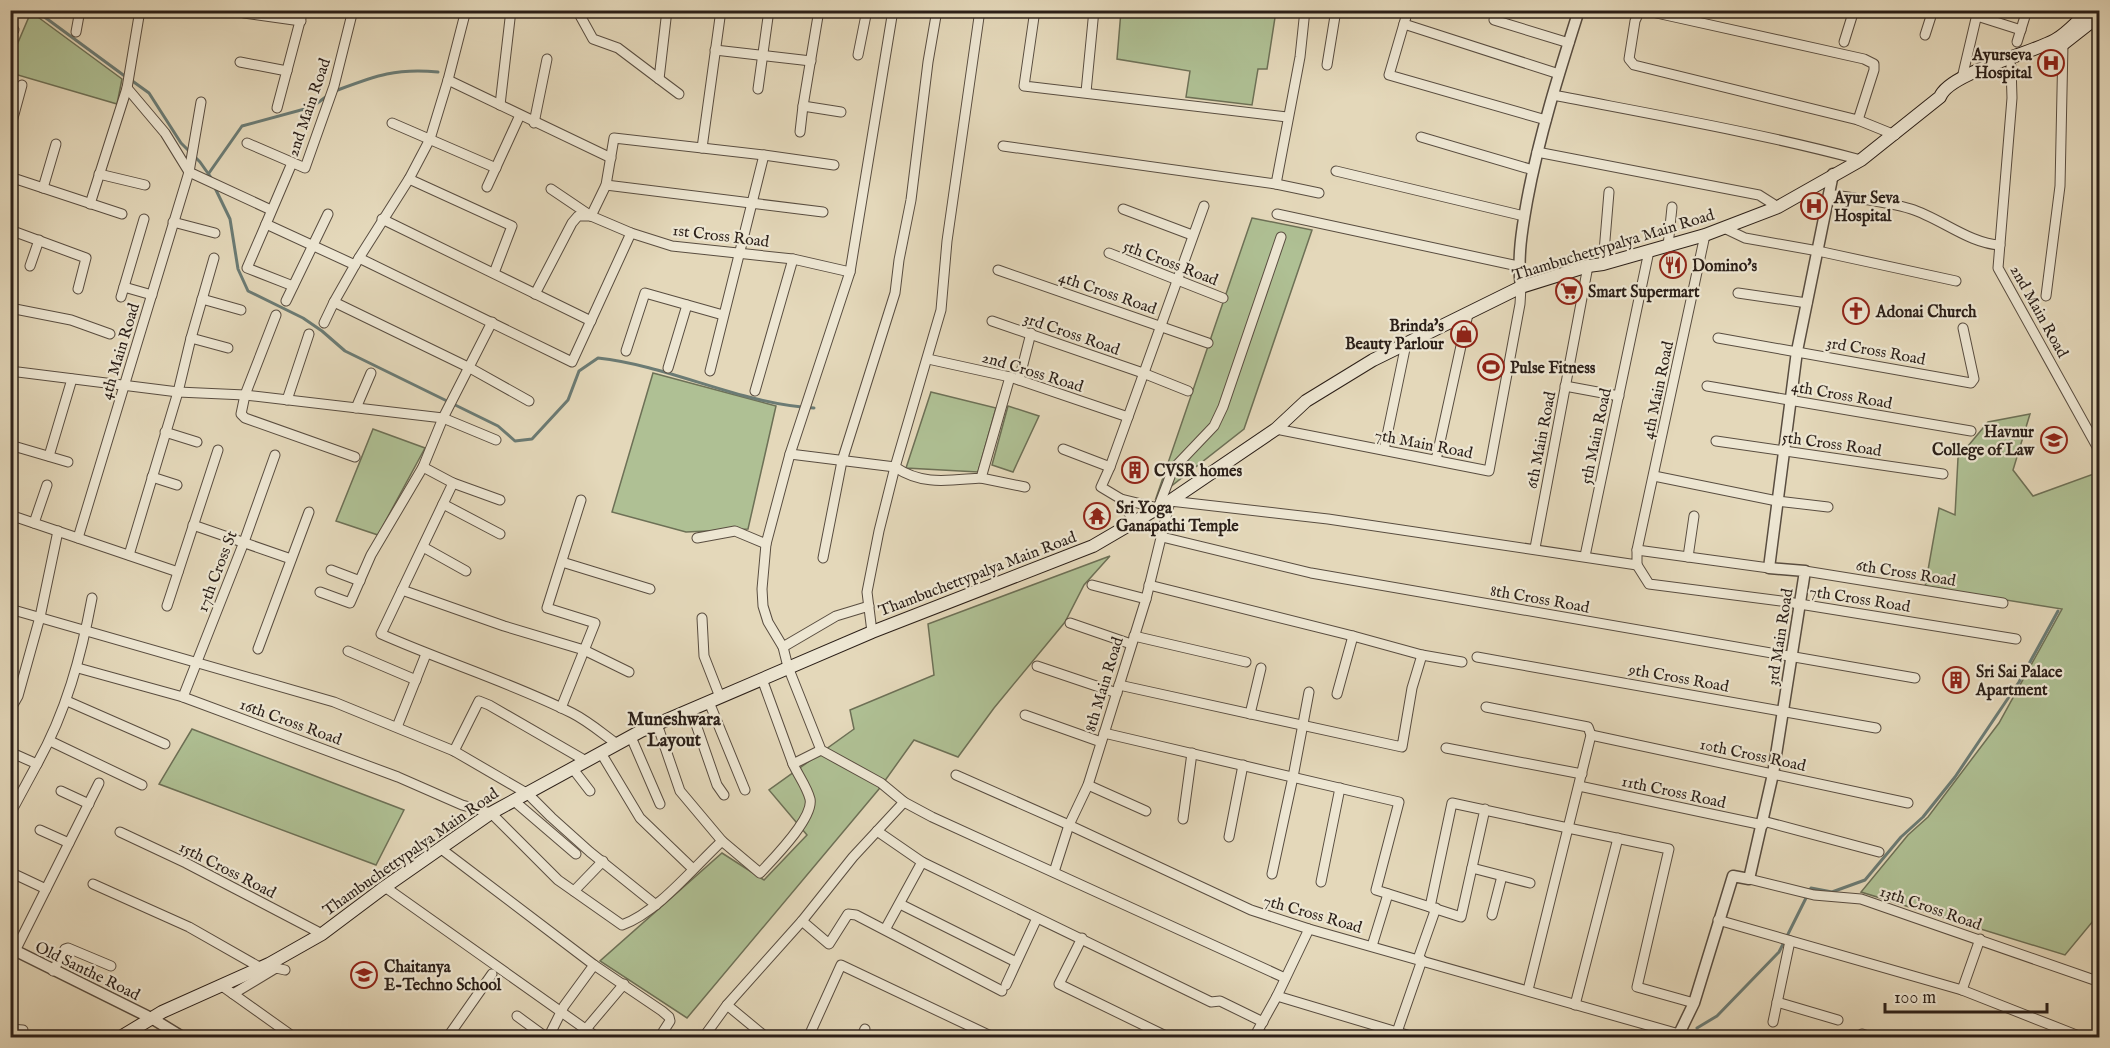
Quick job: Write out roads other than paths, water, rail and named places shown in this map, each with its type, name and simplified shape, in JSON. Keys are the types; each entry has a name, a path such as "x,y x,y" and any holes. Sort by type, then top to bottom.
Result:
{"main road":[{"name":"Thambuchettypalya Main Road","path":"119,1038 162,1012 261,968 322,934 490,813 631,737 872,632 1094,546 1170,501 1276,429 1306,401 1373,360 1521,287 1588,266 1603,264 1705,235 1778,207 1861,160 1895,135 1940,97 1942,92 1962,78 2035,50 2056,39 2084,12"},
{"name":"Thambuchettypalya Main Road","path":"1940,97 1947,97 1977,79 2040,56 2063,44 2100,15"}],"street":[{"path":"76,32 81,10"},
{"path":"90,204 128,82 140,10"},
{"path":"277,108 303,10"},
{"name":"2nd Main Road","path":"293,286 247,268 292,163 305,168 331,98 353,10"},
{"path":"324,323 357,261 409,179 430,139 466,10"},
{"path":"500,105 511,10"},
{"path":"578,10 593,39 618,48 679,94"},
{"path":"659,80 667,10"},
{"path":"702,148 721,10"},
{"path":"758,89 769,10"},
{"path":"800,132 819,10"},
{"path":"858,55 867,10"},
{"path":"893,10 850,272 790,454 766,544 762,589 763,606 768,622 783,647 788,668 821,750 881,783 904,802 932,817 1285,978"},
{"path":"823,558 842,461 896,293 937,10"},
{"path":"872,632 867,592 879,531 895,467 941,310 948,230 980,10"},
{"path":"1035,10 1024,86 1287,117"},
{"path":"1086,92 1094,10"},
{"path":"1276,184 1300,57 1305,10"},
{"path":"1327,65 1336,10"},
{"path":"1408,10 1389,75 1546,120"},
{"path":"1497,10 1494,20 1569,43"},
{"path":"1521,287 1518,266 1533,170 1559,74 1580,10"},
{"path":"1858,120 1874,70 1874,64 1864,59 1641,10 1635,21 1629,59 1634,65 1858,120 1895,135"},
{"path":"1844,42 1854,10"},
{"path":"1925,35 1933,10"},
{"path":"2017,42 2027,10"},
{"path":"244,13 301,21"},
{"path":"1962,78 1978,13 2021,30"},
{"path":"1404,24 1559,74"},
{"path":"2046,296 2060,186 2063,44"},
{"path":"715,50 811,61"},
{"path":"534,123 547,59"},
{"path":"240,62 287,71"},
{"name":"2nd Main Road","path":"2011,66 2012,98 1998,268 2100,452"},
{"path":"448,80 611,158"},
{"path":"128,82 165,133 189,172 271,210"},
{"path":"10,129 22,85"},
{"path":"1553,95 1810,146 1861,160"},
{"name":"4th Main Road","path":"78,538 189,172 201,102"},
{"path":"803,106 841,112"},
{"path":"487,187 520,115"},
{"path":"392,123 496,168"},
{"path":"1421,137 1533,170"},
{"path":"535,294 572,222 578,216 591,216 606,185 614,138 764,154 834,165"},
{"path":"247,143 292,163"},
{"path":"44,188 56,144"},
{"path":"1003,146 1276,184 1319,193"},
{"path":"1537,152 1759,195 1778,207"},
{"path":"710,371 764,154"},
{"path":"1336,171 1524,216"},
{"path":"99,174 146,185"},
{"name":"3rd Main Road","path":"1749,879 1773,774 1805,571 1768,568 1797,351 1833,174"},
{"path":"409,179 512,226 494,273"},
{"path":"11,180 44,188 122,214"},
{"path":"606,185 823,212"},
{"name":"1st Cross Road","path":"551,189 591,216 631,233 672,246 793,259 850,272"},
{"path":"1603,264 1609,192"},
{"path":"1829,194 1911,209 1952,226 1982,243 2000,245"},
{"path":"1204,206 1101,487 1121,499 1158,508 1173,469 1214,426 1223,407 1281,237"},
{"path":"1668,246 1672,207"},
{"path":"1123,209 1192,235"},
{"path":"286,301 328,214"},
{"path":"1277,214 1518,266"},
{"path":"144,219 123,292 152,295"},
{"path":"382,219 591,321"},
{"path":"173,222 215,233"},
{"path":"266,224 313,246 357,261 492,322 572,362 631,233"},
{"path":"1724,228 1745,238 1818,251 1956,281"},
{"path":"10,230 86,258 78,289"},
{"name":"4th Main Road","path":"1637,550 1705,235"},
{"path":"30,266 39,240"},
{"name":"5th Main Road","path":"1585,556 1649,251"},
{"name":"5th Cross Road","path":"1109,253 1223,298"},
{"path":"129,555 178,392 214,258"},
{"path":"755,391 793,259"},
{"name":"6th Main Road","path":"1535,548 1588,266"},
{"name":"4th Cross Road","path":"998,270 1208,343"},
{"name":"7th Main Road","path":"1276,429 1489,471 1520,304 1521,287"},
{"path":"626,351 645,293 723,315"},
{"path":"1738,293 1807,303"},
{"path":"202,299 241,310"},
{"path":"334,302 470,368 529,401"},
{"path":"668,368 687,305"},
{"path":"10,308 72,320 110,334"},
{"path":"1436,460 1468,314"},
{"path":"276,315 245,395 241,414 245,418 355,457"},
{"name":"3rd Cross Road","path":"992,321 1031,333 1188,391"},
{"path":"320,592 350,603 371,555 423,467 443,418 492,322"},
{"name":"3rd Cross Road","path":"1718,338 1971,383 1974,379 1963,328"},
{"path":"981,478 1031,333"},
{"path":"287,400 309,334"},
{"path":"191,338 228,348"},
{"path":"1384,450 1406,344"},
{"name":"2nd Cross Road","path":"928,359 1015,379 1128,417"},
{"path":"10,372 178,392 245,395 443,418 496,440"},
{"path":"356,408 371,373"},
{"path":"49,456 72,379"},
{"path":"1565,386 1619,396"},
{"name":"4th Cross Road","path":"1707,386 1971,431"},
{"path":"165,432 197,442"},
{"name":"5th Cross Road","path":"1716,441 1943,474"},
{"path":"10,445 68,462"},
{"path":"1063,449 1110,467"},
{"path":"167,606 218,450"},
{"path":"790,454 895,467 907,475 933,481 981,478 1025,487"},
{"name":"17th Cross St","path":"183,697 244,542 275,455"},
{"path":"423,467 453,483 500,500"},
{"path":"1654,476 1777,501 1828,507"},
{"path":"152,477 177,485"},
{"path":"453,483 381,634 426,654 496,678 561,708 618,744"},
{"path":"34,523 47,485"},
{"path":"1121,499 1134,522"},
{"path":"561,708 595,623 547,608 582,500"},
{"path":"1170,501 1317,517 1638,565 1637,550 1768,568"},
{"name":"8th Main Road","path":"1054,872 1069,825 1088,785 1146,599 1170,501"},
{"path":"443,504 500,534"},
{"path":"258,649 309,512"},
{"path":"11,516 178,572"},
{"path":"1688,557 1694,516"},
{"path":"193,525 291,559"},
{"path":"10,710 18,696 40,617 58,531"},
{"path":"697,538 735,531 766,544"},
{"name":"8th Cross Road","path":"1162,537 1311,573 1915,678"},
{"path":"423,547 466,571"},
{"path":"562,562 650,589"},
{"name":"7th Cross Road","path":"1638,565 1649,584 1800,604 2016,639"},
{"path":"331,570 360,580"},
{"name":"6th Cross Road","path":"1805,571 2003,603"},
{"path":"1092,585 1146,599"},
{"path":"1149,585 1422,655 1462,662"},
{"path":"402,590 584,651 629,672"},
{"path":"10,814 50,741 67,701 78,668 92,598"},
{"path":"783,647 829,620 869,606"},
{"path":"10,609 334,702 454,751 528,794 551,817 656,905"},
{"path":"702,618 704,656 715,699 745,790"},
{"path":"1070,623 1133,640 1246,662"},
{"path":"1337,694 1353,636"},
{"path":"348,651 416,680"},
{"path":"397,727 426,654"},
{"path":"1037,666 1118,689 1250,714 1402,747 1412,688 1422,655"},
{"name":"9th Cross Road","path":"1477,657 1876,728"},
{"name":"16th Cross Road","path":"78,668 183,697 398,777 462,805 490,813"},
{"path":"1250,714 1261,668"},
{"path":"657,724 680,791 722,841 760,873 790,842 810,806 810,799 793,764 762,679"},
{"path":"1272,874 1309,692"},
{"path":"67,701 165,744"},
{"path":"454,751 479,701 586,761"},
{"name":"10th Cross Road","path":"1486,707 1588,727 1592,735 1908,803"},
{"path":"691,710 710,766 724,795"},
{"path":"1025,715 1102,738 1192,753 1399,802 1376,890 1461,916 1485,809"},
{"path":"1528,990 1592,735"},
{"path":"631,737 660,804"},
{"path":"50,741 142,785"},
{"path":"1446,748 1582,774"},
{"path":"793,764 821,750"},
{"path":"10,752 37,764"},
{"path":"601,753 640,818 693,869"},
{"path":"1183,819 1192,753"},
{"path":"1229,837 1243,765"},
{"path":"573,769 590,791"},
{"name":"7th Cross Road","path":"956,775 1251,910 1309,929 1528,990 1678,1036"},
{"path":"12,952 99,783"},
{"path":"1088,785 1146,811"},
{"name":"11th Cross Road","path":"1579,786 1763,823 1879,852"},
{"path":"1321,882 1340,788"},
{"path":"61,791 89,804"},
{"path":"513,800 576,854"},
{"path":"703,1038 727,1005 802,921 853,857 904,802"},
{"path":"1397,1032 1420,960 1433,908 1452,802 1669,849 1637,987 1694,1003"},
{"path":"490,813 558,880 622,925 638,919 656,905 722,841"},
{"path":"40,830 69,843"},
{"path":"877,831 922,862 1211,1002 1220,1001 1263,1022"},
{"name":"15th Cross Road","path":"120,832 186,863 322,934"},
{"path":"1575,1005 1618,838"},
{"path":"440,848 594,965 669,1017 670,1021 659,1038"},
{"path":"574,891 603,861"},
{"path":"887,926 922,862"},
{"path":"1472,868 1530,883"},
{"path":"12,873 46,889"},
{"path":"1492,915 1502,876"},
{"path":"1678,1036 1694,1003 1733,876 1749,879"},
{"name":"13th Cross Road","path":"1749,879 1814,895 1861,899 2100,982"},
{"path":"93,885 189,927 261,968"},
{"path":"385,887 598,1038"},
{"path":"1372,946 1388,894"},
{"path":"900,904 1016,963"},
{"path":"802,921 829,944 848,914 856,915 1004,988 1037,918"},
{"path":"1718,920 1962,990 2084,1038"},
{"path":"1271,1038 1257,1032 1309,929"},
{"path":"1082,938 1059,984 1170,1038"},
{"path":"1962,990 1980,939"},
{"path":"1773,1022 1790,941"},
{"path":"53,971 65,949 68,948 111,966"},
{"name":"Old Santhe Road","path":"12,952 153,1019 184,1038"},
{"path":"517,1016 547,1038 561,1011 594,965"},
{"path":"808,1038 841,965 994,1038"},
{"path":"233,994 276,968 285,970"},
{"path":"447,1038 492,974"},
{"path":"586,1029 624,984"},
{"path":"222,986 295,1038"},
{"path":"1277,996 1417,1038"},
{"path":"1777,1002 1838,1020"},
{"path":"727,1005 768,1038"},
{"path":"10,1029 23,1030"},
{"path":"1862,1034 1874,1038"}],"waterway":[{"path":"35,10 126,77"},
{"path":"335,91 385,74 409,71 438,72"},
{"path":"131,80 149,93 181,143 200,162 212,179"},
{"path":"209,173 242,126 312,107 327,96"},
{"path":"215,188 230,219 238,269 248,291 303,318 345,351 498,426 515,441 532,439 568,400 579,371 598,358 652,369 759,400 814,408"},
{"path":"1697,1028 1717,1016 1779,952 1811,888 1832,892 1865,880 1901,837 1923,817 1955,777 2019,682 2058,611"}],"place":[{"name":"Ayurseva Hospital","path":"2051,63"},
{"name":"Ayur Seva Hospital","path":"1814,206"},
{"name":"Domino's","path":"1673,265"},
{"name":"Smart Supermart","path":"1569,291"},
{"name":"Adonai Church","path":"1856,311"},
{"name":"Brinda's Beauty Parlour","path":"1464,334"},
{"name":"Pulse Fitness","path":"1491,367"},
{"name":"Havnur College of Law","path":"2054,440"},
{"name":"CVSR homes","path":"1135,470"},
{"name":"Sri Yoga Ganapathi Temple","path":"1097,516"},
{"name":"Sri Sai Palace Apartment","path":"1956,680"},
{"name":"Chaitanya E-Techno School","path":"364,975"}],"district":[{"name":"Muneshwara Layout","path":"674,729"}]}
